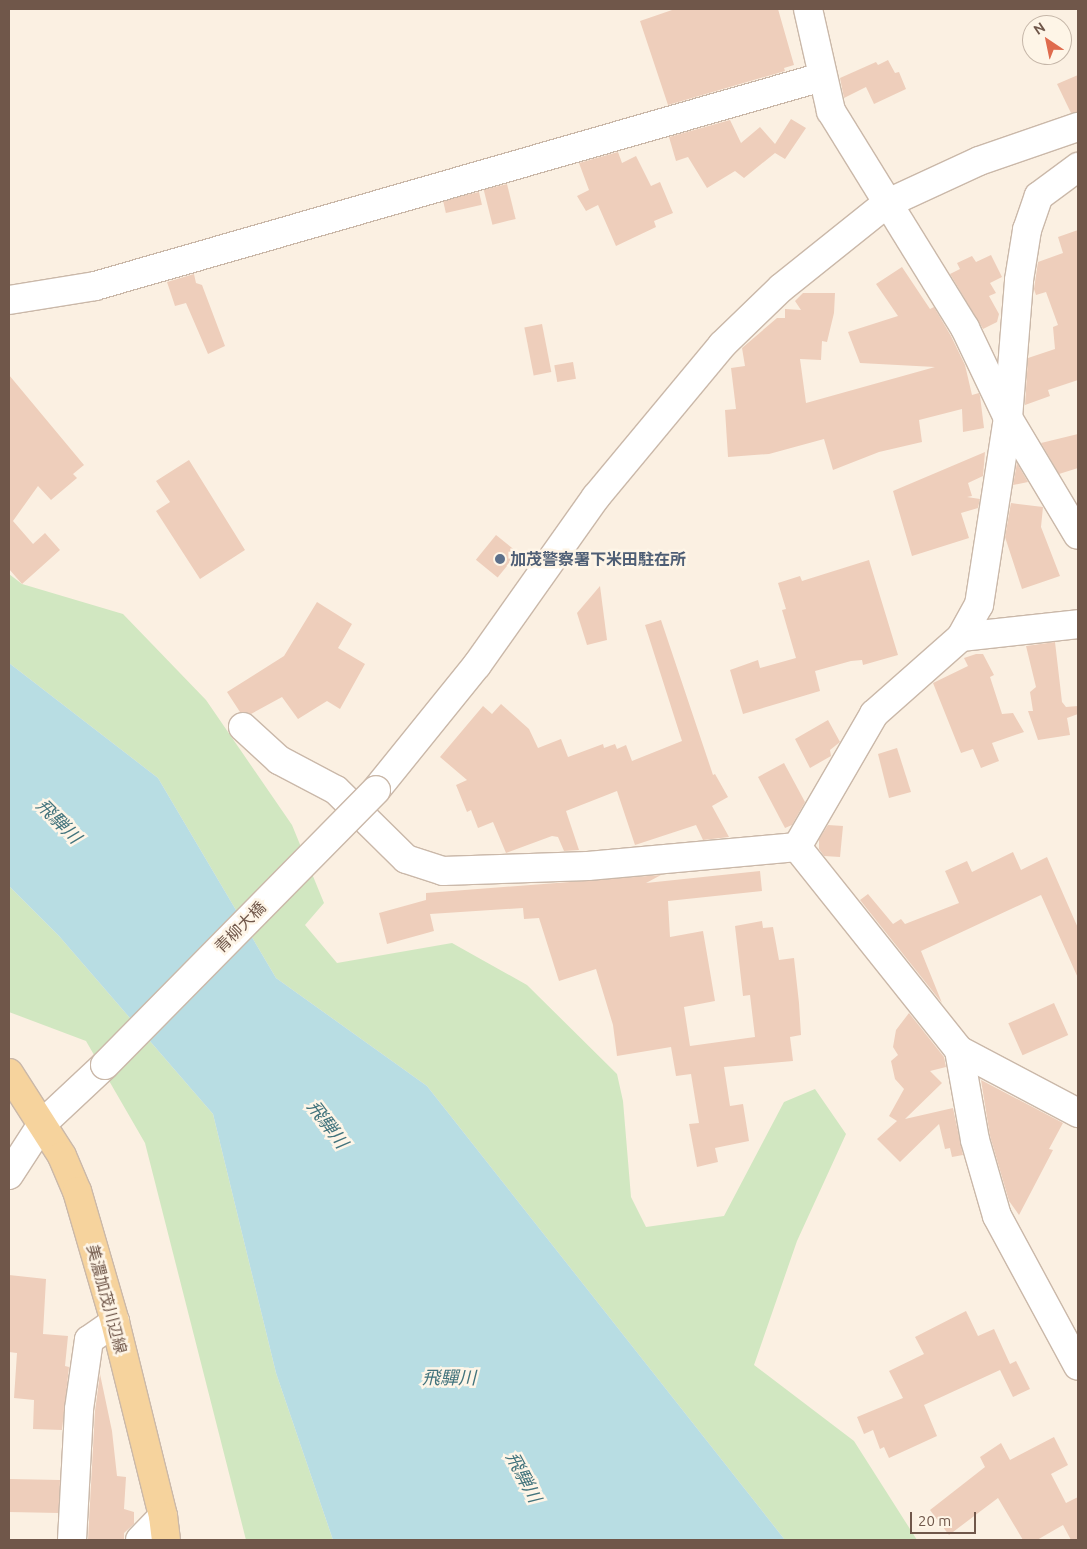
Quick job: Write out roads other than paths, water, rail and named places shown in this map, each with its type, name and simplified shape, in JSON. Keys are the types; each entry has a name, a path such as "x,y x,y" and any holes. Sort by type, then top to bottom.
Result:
{"main road":[{"name":"美濃加茂川辺線","path":"9,1072 62,1156 77,1191 114,1322 164,1528"}],"street":[{"path":"808,9 831,110 886,204 965,328 1008,418 1078,535"},
{"path":"9,300 95,286 822,77"},
{"name":"青柳大橋","path":"9,1175 42,1124 105,1065 376,790 477,665 596,497 722,345 781,288 886,204 979,161 1078,127"},
{"path":"797,847 874,714 961,637 980,605 1008,418 1019,280 1027,230 1038,196 1078,167"},
{"path":"961,637 1078,624"},
{"path":"243,726 279,760 336,790 406,859 442,870 588,866 797,847"},
{"path":"797,847 959,1050 1078,1112"},
{"path":"959,1050 975,1140 997,1216 1078,1366"},
{"path":"72,1540 78,1409 89,1340 114,1322"},
{"path":"140,1540 164,1528"}],"water":[{"name":"飛驒川","path":"9,663 158,778 276,978 427,1086 785,1540 333,1540 276,1373 213,1114 59,936 9,886"}],"place":[{"name":"加茂警察署下米田駐在所","path":"500,559"}],"water label":[{"name":"飛騨川","path":"59,821"},
{"name":"飛騨川","path":"328,1124"},
{"name":"飛騨川","path":"524,1477"}]}
